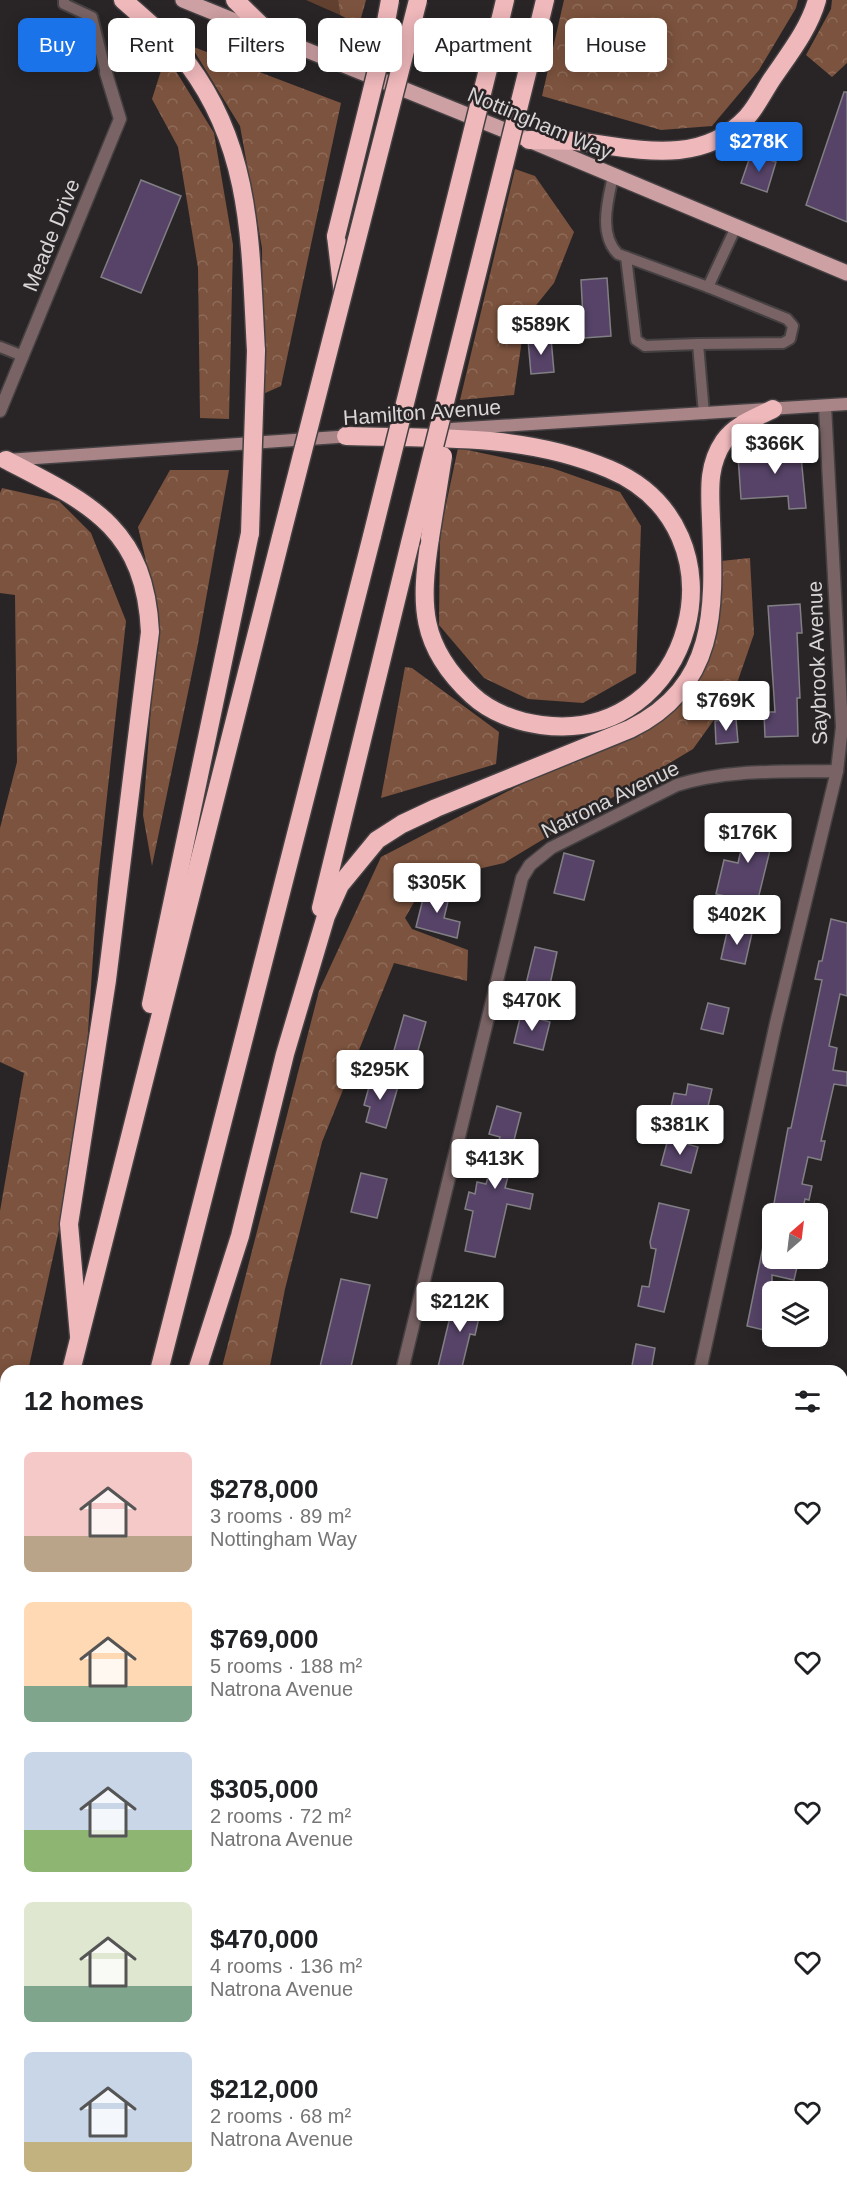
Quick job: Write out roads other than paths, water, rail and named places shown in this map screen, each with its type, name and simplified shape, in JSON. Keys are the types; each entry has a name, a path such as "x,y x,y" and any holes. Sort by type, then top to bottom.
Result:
{"highway":[{"path":"105,1234 250,533 256,351 247,211 234,148 221,116 187,62 160,33 123,0"},
{"path":"235,0 253,18"},
{"path":"343,296 336,236 376,70 390,0"},
{"path":"72,1365 418,0"},
{"path":"161,1365 372,536 505,0"},
{"path":"297,1018 329,870 545,0"},
{"path":"529,140 574,141 662,153 685,151 706,144 728,133 747,117 802,34 817,0"},
{"path":"346,436 498,440 573,456 626,477 648,493 664,510 679,534 688,556 692,579 692,604 688,629 677,655 664,675 647,694 604,719 579,725 554,727 525,723 497,712 475,698 456,681 440,658 429,631 423,585 430,538 459,347"},
{"path":"199,1365 240,1236 326,916 340,885 377,840 436,808 651,719 691,675 710,629 714,598 709,480 714,458 736,428 773,410"},
{"path":"3,461 79,498 100,514 132,555 143,583 149,610 150,632 108,968 69,1224 79,1336"}],"main road":[{"name":"Nottingham Way","path":"183,0 227,18"},
{"name":"Nottingham Way","path":"306,50 529,140 847,273"},
{"name":"Hamilton Avenue","path":"3,461 346,436 847,404"}],"street":[{"name":"Meade Drive","path":"0,411 120,119 106,73"},
{"name":"Saybrook Avenue","path":"701,1365 776,1023 837,771 842,728 825,406"},
{"name":"Natrona Avenue","path":"403,1365 522,878 530,865 551,848 677,785 699,778 724,774 837,771"}],"lane":[{"path":"64,0 64,4 92,17 106,73"},
{"path":"613,176 606,216 610,246 618,254 708,287 787,319 793,326 790,339 783,343 645,346 636,340 626,257"},
{"path":"708,287 736,227"},
{"path":"698,344 704,414"},
{"path":"0,347 23,356"}]}
